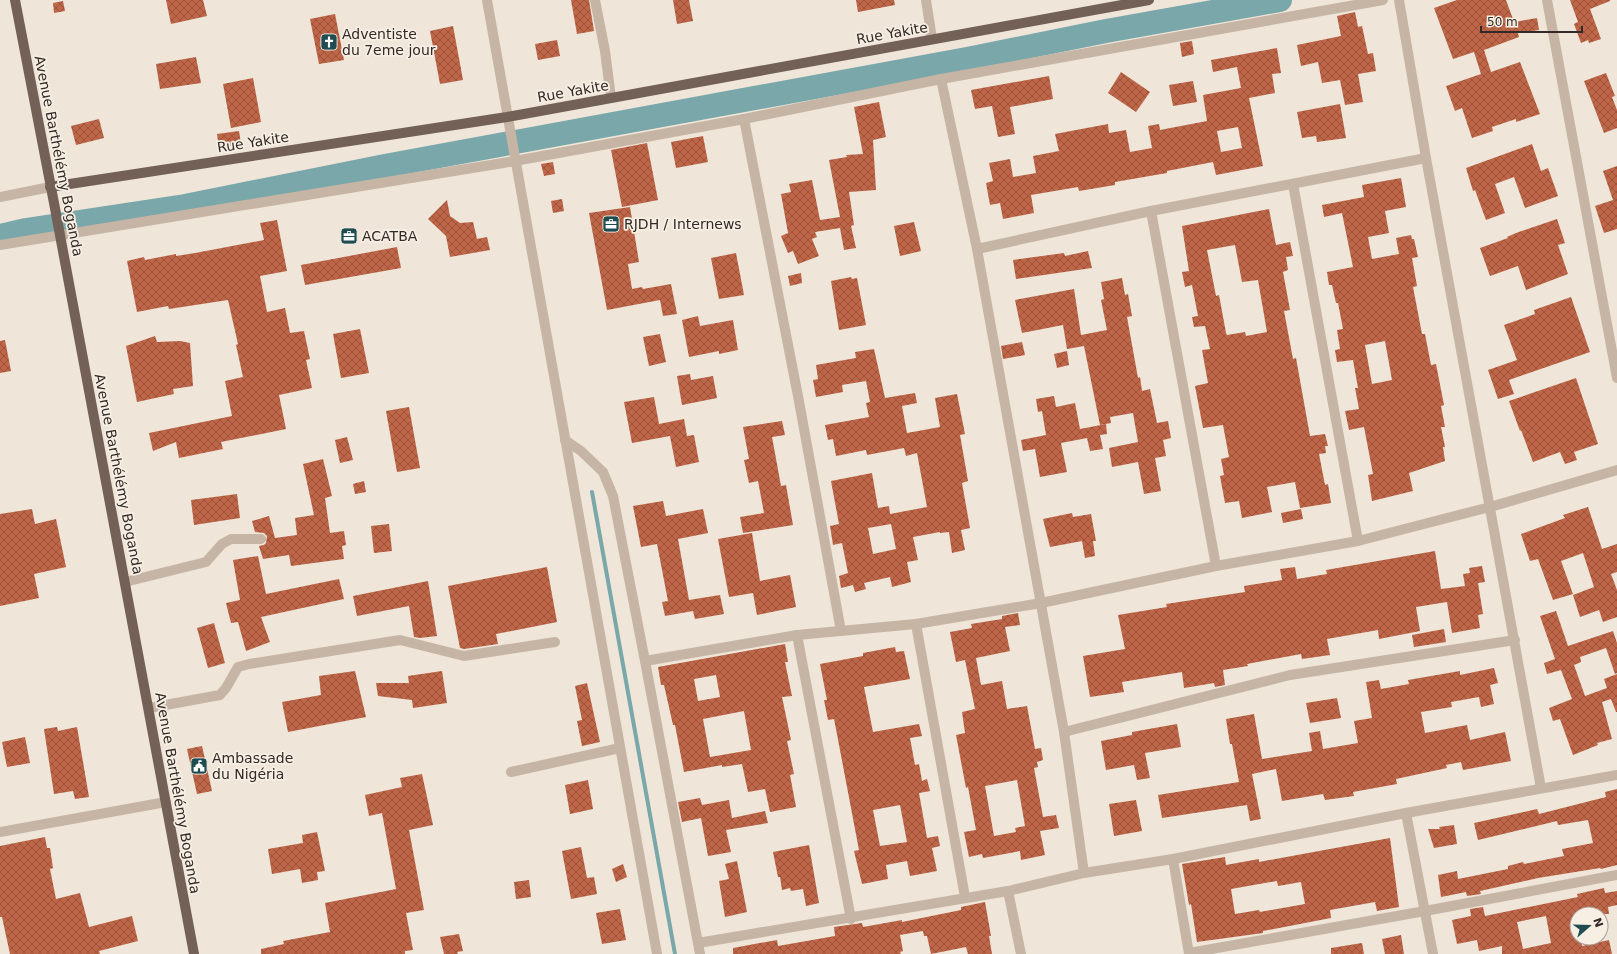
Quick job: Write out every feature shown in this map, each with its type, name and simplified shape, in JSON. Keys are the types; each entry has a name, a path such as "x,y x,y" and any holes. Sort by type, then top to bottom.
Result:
{"main road":[{"name":"Avenue Barthélémy Boganda","path":"15,0 194,954"},
{"name":"Rue Yakite","path":"50,188 507,117 932,39 1100,4 1149,0"}],"street":[{"path":"487,0 658,954"},
{"path":"595,0 605,51 611,98"},
{"path":"926,0 932,39"},
{"path":"0,245 516,161 744,119 941,79 1383,0"},
{"path":"1399,0 1426,158 1541,788"},
{"path":"1547,0 1617,378"},
{"path":"941,79 977,249 1041,603 1064,732 1084,873"},
{"path":"744,119 797,388 841,631"},
{"path":"977,249 1151,211 1426,158"},
{"path":"1293,184 1358,541"},
{"name":"Rue Yakite","path":"0,197 50,188"},
{"path":"1151,211 1216,566"},
{"path":"565,440 581,451 603,472 613,496 700,954"},
{"path":"645,661 798,635 916,624 1041,603 1216,566 1358,541 1490,507 1617,470"},
{"path":"125,582 206,562 222,544 231,539 261,539"},
{"path":"916,624 965,898"},
{"path":"798,635 851,919"},
{"path":"149,708 220,695 226,688 238,667 249,664 400,640 464,656 555,642"},
{"path":"1064,732 1290,675 1515,640"},
{"path":"511,772 620,748"},
{"path":"698,943 851,919 1008,891 1084,873 1173,859 1406,813 1617,775"},
{"path":"0,832 166,802"},
{"path":"1406,813 1433,954"},
{"path":"1173,859 1189,953 1617,875"},
{"path":"1008,891 1022,954"}],"building":[{"path":"166,0 203,0 207,16 171,24"},
{"path":"571,0 589,0 594,31 577,34"},
{"path":"673,0 689,0 693,21 677,24"},
{"path":"856,0 894,0 895,5 858,12"},
{"path":"1457,0 1506,0 1514,22 1537,18 1539,30 1518,33 1519,37 1484,50 1491,72 1520,62 1540,114 1516,122 1516,119 1492,127 1493,131 1472,138 1462,108 1455,111 1446,86 1481,74 1474,52 1453,59 1434,8"},
{"path":"1570,0 1610,0 1590,9 1601,39 1589,43 1588,40 1581,43 1574,24 1578,22"},
{"path":"63,1 65,11 54,13 53,3"},
{"path":"1355,12 1358,27 1362,26 1368,54 1373,53 1376,71 1358,74 1363,102 1345,105 1340,80 1322,83 1318,62 1301,66 1297,45 1341,36 1337,16"},
{"path":"335,14 344,60 319,64 310,19"},
{"path":"453,26 463,80 440,84 430,31"},
{"path":"557,40 560,56 538,60 535,44"},
{"path":"1192,41 1194,54 1182,57 1180,43"},
{"path":"1277,48 1281,73 1272,74 1275,93 1249,98 1263,166 1216,175 1213,162 1167,171 1167,173 1115,182 1115,185 1079,191 1078,187 1031,195 1034,213 1003,219 1000,203 990,205 986,183 993,181 989,163 1010,159 1013,177 1036,173 1033,156 1059,151 1055,134 1108,124 1109,133 1126,130 1130,152 1152,148 1148,126 1159,124 1160,130 1207,121 1203,95 1241,88 1237,67 1213,72 1211,60","holes":["1238,127 1242,148 1221,152 1217,131"]},
{"path":"196,57 201,83 160,89 156,64"},
{"path":"1121,72 1150,92 1136,112 1108,93"},
{"path":"1606,73 1615,96 1612,97 1617,110 1617,128 1604,133 1584,81"},
{"path":"1049,76 1053,99 1010,107 1015,134 998,137 992,106 975,109 971,90"},
{"path":"253,78 261,122 231,128 223,84"},
{"path":"1193,81 1197,102 1173,106 1169,85"},
{"path":"879,102 886,137 873,140 876,190 849,192 854,225 851,226 856,248 844,250 840,228 815,232 817,237 812,239 819,256 798,264 793,251 788,253 781,236 788,233 781,194 791,192 789,184 812,180 820,220 840,217 829,160 847,157 846,155 863,154 854,107"},
{"path":"1340,104 1346,138 1317,142 1316,136 1302,138 1297,112"},
{"path":"99,119 104,138 76,145 71,126"},
{"path":"239,131 241,144 219,148 217,134"},
{"path":"703,136 708,162 676,168 671,142"},
{"path":"647,143 658,200 622,207 611,150"},
{"path":"1532,144 1541,171 1548,168 1558,196 1525,208 1514,177 1495,184 1505,213 1486,220 1475,190 1473,191 1466,168"},
{"path":"553,162 555,174 544,176 541,164"},
{"path":"1617,166 1617,229 1604,233 1595,206 1613,200 1603,171"},
{"path":"1401,178 1406,207 1385,211 1389,233 1368,237 1372,259 1399,254 1396,238 1411,235 1412,239 1414,239 1418,257 1412,258 1417,286 1413,287 1422,334 1425,334 1431,365 1436,364 1444,405 1441,406 1445,427 1441,427 1445,447 1443,447 1445,461 1409,473 1413,491 1372,501 1368,475 1373,474 1364,427 1349,430 1345,411 1359,409 1355,388 1358,388 1353,360 1337,362 1335,350 1340,349 1337,330 1343,329 1338,303 1336,303 1332,285 1329,285 1327,272 1353,267 1342,213 1324,217 1322,205 1364,197 1362,185","holes":["1385,341 1392,380 1372,384 1365,345"]},
{"path":"562,199 564,211 553,213 551,201"},
{"path":"447,200 450,216 460,223 473,222 477,239 487,237 490,250 450,257 446,236 428,219"},
{"path":"630,207 639,262 628,264 632,289 642,287 643,289 671,284 677,314 663,316 660,300 607,310 589,213"},
{"path":"1269,209 1276,245 1290,242 1293,256 1286,257 1288,270 1283,272 1290,310 1284,311 1293,359 1296,358 1310,436 1325,434 1328,446 1325,446 1326,453 1319,454 1325,485 1328,484 1331,503 1300,508 1295,482 1267,487 1272,512 1242,518 1239,501 1225,503 1220,476 1224,475 1221,459 1229,457 1223,425 1203,428 1195,386 1208,383 1202,350 1210,349 1205,326 1194,327 1192,317 1198,316 1192,285 1185,287 1182,272 1189,271 1182,226","holes":["1235,245 1242,282 1258,280 1267,332 1246,336 1245,332 1227,335 1219,295 1216,296 1207,250"]},
{"path":"1557,219 1565,243 1558,245 1568,274 1526,290 1518,266 1490,276 1480,248 1508,238 1507,237 1516,233"},
{"path":"277,220 287,271 260,276 267,312 285,308 290,333 304,331 310,359 306,360 312,388 279,395 286,429 221,442 223,449 179,458 176,442 153,451 149,433 232,416 225,381 243,377 236,345 238,344 228,300 169,309 168,306 137,312 127,261 144,257 145,260 176,254 176,256 264,240 260,223"},
{"path":"914,222 921,251 900,256 894,226"},
{"path":"397,247 401,268 305,285 301,265"},
{"path":"1088,251 1092,268 1016,279 1013,260 1064,253 1065,256"},
{"path":"736,253 744,295 719,299 711,258"},
{"path":"801,273 802,283 790,286 788,276"},
{"path":"851,277 852,279 857,278 866,325 839,330 831,281"},
{"path":"1122,278 1125,295 1128,294 1132,316 1127,317 1138,378 1140,377 1142,391 1150,389 1157,423 1168,421 1171,438 1163,440 1166,456 1155,458 1161,491 1144,494 1138,462 1112,467 1109,448 1138,442 1133,413 1110,417 1111,423 1100,425 1084,346 1067,349 1063,325 1022,333 1015,300 1074,289 1081,335 1107,330 1101,300 1104,299 1101,282"},
{"path":"1571,297 1590,352 1509,380 1514,394 1498,399 1488,370 1517,360 1504,325 1535,314 1534,310"},
{"path":"698,316 700,326 733,320 738,350 719,354 719,351 689,357 682,320"},
{"path":"360,329 369,373 341,378 333,334"},
{"path":"660,334 666,362 649,366 643,337"},
{"path":"155,336 157,342 180,341 190,343 193,386 173,389 174,394 137,402 126,346"},
{"path":"5,340 11,371 0,373 0,341"},
{"path":"1022,342 1025,355 1003,359 1001,346"},
{"path":"874,349 885,398 915,393 917,403 902,406 907,433 940,427 935,398 957,394 965,434 960,435 968,481 962,483 970,528 961,530 965,550 952,553 949,532 940,532 913,537 918,560 907,562 911,582 892,587 890,577 864,583 866,589 855,592 853,585 841,588 839,576 848,573 842,543 833,545 830,526 839,524 831,481 872,473 878,508 889,506 890,514 927,507 917,453 906,456 904,448 867,455 866,450 836,456 833,439 828,440 825,425 869,417 866,403 870,402 866,381 842,385 843,392 816,397 813,380 818,379 816,365 856,358 855,352","holes":["891,524 896,549 873,554 868,528"]},
{"path":"1067,351 1069,365 1057,368 1054,354"},
{"path":"690,374 691,380 713,376 717,398 682,405 677,376"},
{"path":"1576,378 1598,444 1574,452 1577,460 1565,464 1560,452 1533,462 1509,401"},
{"path":"1054,396 1056,407 1075,403 1080,429 1106,424 1107,434 1100,435 1103,449 1090,451 1087,438 1061,443 1067,472 1040,477 1035,449 1023,451 1021,440 1046,435 1042,411 1038,412 1036,399"},
{"path":"654,397 659,424 684,419 687,436 694,435 699,462 676,467 670,436 632,443 624,402"},
{"path":"409,407 420,468 397,472 386,411"},
{"path":"782,421 785,435 772,437 781,486 786,485 793,525 743,533 740,517 764,513 758,481 749,483 744,460 749,459 743,427"},
{"path":"347,437 353,460 340,463 335,440"},
{"path":"323,459 332,496 325,498 330,533 344,531 346,545 342,546 344,559 291,566 289,555 263,559 259,546 266,543 267,536 264,533 255,532 252,521 269,516 275,538 297,535 295,518 314,515 303,464"},
{"path":"364,481 366,492 355,494 353,484"},
{"path":"237,494 240,518 194,525 191,500"},
{"path":"663,501 666,516 703,509 708,533 678,539 689,600 720,595 724,614 695,619 693,611 665,616 662,602 668,601 657,544 641,547 633,506"},
{"path":"1588,507 1602,549 1617,544 1617,572 1611,574 1617,590 1617,617 1603,622 1599,610 1580,617 1573,595 1594,587 1583,553 1561,561 1573,594 1553,600 1538,559 1530,561 1521,534 1565,518 1563,515"},
{"path":"32,509 35,524 56,519 66,567 34,574 39,598 0,606 0,514"},
{"path":"1301,509 1303,519 1283,523 1281,513"},
{"path":"1072,513 1073,517 1091,514 1096,541 1093,541 1095,556 1085,558 1082,541 1050,547 1043,519"},
{"path":"389,524 392,551 374,553 371,526"},
{"path":"752,533 760,581 790,575 796,607 757,615 753,593 729,597 718,539"},
{"path":"1435,551 1441,589 1465,586 1463,574 1470,573 1469,568 1482,566 1485,582 1478,583 1483,614 1478,615 1480,628 1452,633 1447,602 1416,607 1420,631 1379,639 1378,630 1327,639 1330,655 1302,659 1301,654 1223,670 1225,685 1215,687 1214,683 1184,688 1182,672 1122,682 1124,692 1090,697 1083,656 1125,649 1118,615 1167,607 1166,604 1245,592 1244,586 1282,580 1280,569 1295,567 1297,579 1327,574 1326,570"},
{"path":"258,556 266,594 339,579 344,599 261,617 270,642 246,651 238,622 231,623 226,603 240,600 233,560"},
{"path":"547,567 557,622 496,634 498,644 464,649 460,648 448,586"},
{"path":"428,581 437,636 420,638 414,637 409,606 357,616 353,596"},
{"path":"1556,611 1568,646 1613,631 1617,643 1617,673 1615,674 1606,648 1580,657 1581,662 1574,665 1585,696 1607,688 1604,679 1617,674 1617,712 1611,699 1602,702 1612,739 1597,743 1598,745 1573,755 1560,719 1553,721 1549,708 1572,699 1561,670 1547,674 1544,663 1555,659 1540,616"},
{"path":"1018,613 1020,625 1005,627 1010,651 976,658 981,685 1002,681 1007,709 1027,706 1035,749 1041,748 1043,760 1037,762 1038,767 1034,768 1043,817 1056,815 1059,828 1040,831 1045,855 1021,860 1020,851 983,858 982,854 969,857 964,832 976,830 956,735 965,733 962,712 975,709 965,660 956,662 950,632 972,628 971,624 1002,619 1002,616","holes":["1017,780 1025,826 1015,828 1016,832 994,836 985,786"]},
{"path":"214,623 225,663 208,668 197,628"},
{"path":"1444,629 1446,642 1414,647 1412,635"},
{"path":"785,644 788,662 785,662 792,696 782,697 791,740 787,741 794,774 790,775 796,807 770,812 765,789 748,792 742,764 722,767 722,765 684,772 675,725 673,725 664,685 661,685 658,667","holes":["716,675 720,697 698,701 694,679","744,711 751,750 710,757 703,719"]},
{"path":"895,647 896,652 904,651 910,679 864,687 873,732 919,724 922,736 910,738 915,765 919,764 922,781 927,779 930,791 919,793 927,838 938,836 940,846 932,848 937,871 910,876 907,861 886,865 888,879 862,884 854,851 859,850 836,729 834,719 828,720 824,700 827,700 820,664 863,656 863,653","holes":["900,805 907,842 880,846 873,810"]},
{"path":"1494,668 1498,683 1490,685 1494,704 1481,707 1479,697 1451,702 1452,707 1421,712 1425,733 1467,725 1470,740 1505,732 1511,761 1463,770 1461,762 1446,765 1447,768 1396,779 1397,784 1353,792 1354,796 1325,800 1323,794 1282,801 1276,769 1252,774 1261,819 1250,821 1247,805 1162,818 1158,795 1239,782 1226,719 1254,714 1262,759 1312,751 1309,733 1320,731 1323,749 1358,743 1354,721 1372,718 1366,682 1379,680 1381,689 1409,684 1408,680 1460,671 1460,675"},
{"path":"355,671 366,717 288,732 282,702 321,695 319,676"},
{"path":"442,671 447,703 413,708 412,700 378,696 376,683 409,683 408,676"},
{"path":"587,683 600,742 582,746 577,721 582,720 575,686"},
{"path":"1337,698 1341,718 1310,723 1306,703"},
{"path":"1177,724 1181,747 1145,753 1150,778 1137,780 1134,765 1106,770 1101,741 1132,735 1132,732"},
{"path":"57,727 58,731 77,727 89,797 75,799 73,791 54,794 44,729"},
{"path":"25,737 30,763 7,767 2,742"},
{"path":"202,746 212,791 197,794 187,749"},
{"path":"422,774 433,825 409,830 424,910 406,913 413,950 405,951 405,954 261,954 261,949 284,944 283,941 330,932 325,903 396,889 382,813 369,816 365,795 402,787 400,778"},
{"path":"588,780 593,809 570,814 565,785"},
{"path":"1617,789 1617,865 1601,869 1538,878 1480,891 1481,894 1467,896 1466,892 1441,897 1438,875 1457,871 1458,879 1508,869 1508,866 1523,862 1524,864 1564,856 1562,849 1593,843 1588,820 1558,825 1557,821 1478,840 1474,823 1537,809 1539,814 1606,797 1605,792"},
{"path":"700,798 702,805 729,800 732,818 765,811 768,823 726,830 731,852 708,856 701,818 682,822 678,802"},
{"path":"1136,800 1142,831 1114,836 1109,804"},
{"path":"1454,825 1457,844 1434,848 1428,829 1440,829 1439,827"},
{"path":"317,832 325,871 317,872 318,880 302,883 300,869 272,874 268,849 303,843 302,835"},
{"path":"45,837 47,848 50,848 53,868 50,869 56,899 80,893 89,927 132,916 138,941 99,951 100,954 10,954 2,917 0,917 0,846"},
{"path":"1390,838 1399,907 1377,911 1375,902 1330,910 1331,918 1263,931 1263,933 1197,942 1191,904 1189,905 1182,864 1225,857 1226,865 1259,859 1259,862","holes":["1277,881 1278,886 1301,882 1305,904 1260,912 1259,910 1235,914 1231,889"]},
{"path":"809,845 819,903 806,906 803,889 791,891 790,888 782,890 773,852"},
{"path":"581,847 587,878 594,877 597,894 571,899 562,851"},
{"path":"737,861 747,912 725,917 719,881 729,879 725,864"},
{"path":"623,864 627,877 616,882 612,869"},
{"path":"529,880 531,897 516,899 514,882"},
{"path":"1604,888 1605,893 1617,891 1617,905 1609,907 1569,906 1569,946 1609,946 1609,940 1612,954 1502,954 1502,946 1479,951 1477,940 1457,944 1452,920 1471,916 1470,909 1483,907 1485,916 1578,897 1577,894","holes":["1546,916 1551,943 1523,949 1517,922"]},
{"path":"985,902 991,936 989,936 992,954 968,954 966,947 931,954 927,936 924,936 923,931 900,935 903,951 900,952 901,954 733,954 733,948 777,940 778,946 835,936 834,927 862,923 863,927 902,920 902,922 961,910 961,907"},
{"path":"620,909 626,940 602,944 596,913"},
{"path":"459,934 463,951 457,952 458,954 444,954 440,937"},
{"path":"1401,935 1404,954 1385,954 1382,939"},
{"path":"1362,943 1364,954 1331,954 1331,948"}],"waterway":[{"path":"0,236 26,230 185,206 385,166 967,59 1106,31 1280,0"},
{"path":"592,492 675,954"}],"place":[{"name":"Adventiste du 7eme jour","path":"329,42"},
{"name":"RJDH / Internews","path":"611,224"},
{"name":"ACATBA","path":"349,236"},
{"name":"Ambassade du Nigéria","path":"199,766"}]}
